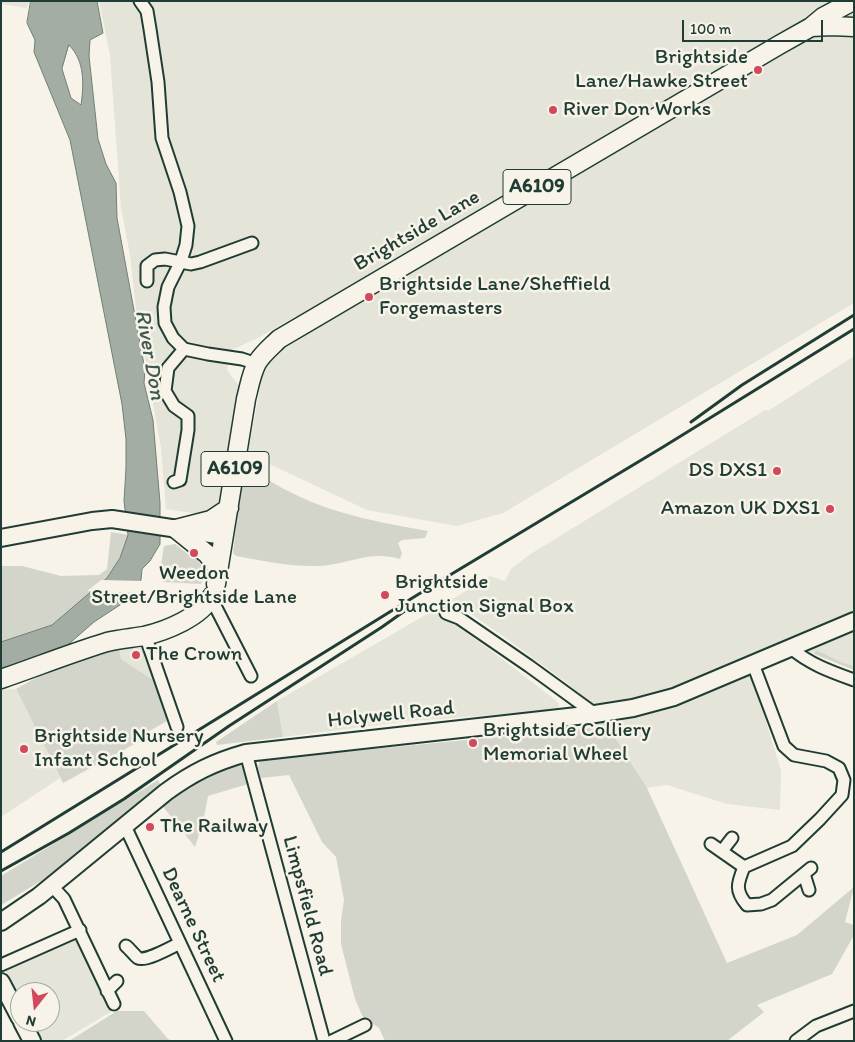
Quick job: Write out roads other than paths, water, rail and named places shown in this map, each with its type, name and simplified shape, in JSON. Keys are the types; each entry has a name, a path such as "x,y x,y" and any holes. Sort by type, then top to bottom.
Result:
{"main road":[{"name":"Brightside Lane","path":"224,536 246,399 256,364 279,339 852,2"},
{"name":"Brightside Lane","path":"811,27 854,27"},
{"path":"172,528 211,520 229,508"},
{"path":"1,538 112,519 224,536"},
{"path":"1,679 108,642 145,636 161,631 185,621 204,607 214,586 207,554 172,528"},
{"name":"A6109","path":"214,586 224,536"},
{"name":"Holywell Road","path":"1,922 21,910 52,886 166,792 188,777 226,759 246,753 595,714 633,708 674,697 854,621"},
{"path":"1,982 10,999"}],"street":[{"path":"140,1 147,11 150,29 158,82 162,138 180,192 188,226 186,245 181,261 168,287 164,307 165,323 173,338 184,349 256,364"},
{"path":"147,281 147,266 155,260 165,259 191,264 252,243"},
{"path":"174,482 180,480 188,430 188,416 174,406 165,391 168,368 184,349"},
{"path":"214,586 251,676"},
{"path":"446,613 459,618 595,714"},
{"path":"145,636 177,727"},
{"path":"791,648 812,662 854,680"},
{"path":"753,664 784,746 794,755 826,761 839,768 844,780 842,795 792,846 744,867 738,881 740,897 747,905 761,904 772,900 808,871 809,890"},
{"name":"Limpsfield Road","path":"246,753 324,1041"},
{"name":"Dearne Street","path":"125,826 226,1041"},
{"path":"722,851 732,838"},
{"path":"712,844 744,867"},
{"path":"52,886 64,900 80,930 114,1004"},
{"path":"1,965 80,930"},
{"path":"126,946 139,963 180,943"},
{"path":"107,991 117,981"},
{"path":"796,1041 816,1026 854,1011"},
{"path":"332,1041 365,1025"}],"railway":[{"path":"691,422 742,385 854,315"},
{"path":"1,852 435,584 663,447 854,329"},
{"path":"1,871 69,833 124,799 229,726 406,610"}],"place":[{"name":"Brightside Lane/Hawke Street","path":"758,70"},
{"name":"River Don Works","path":"553,110"},
{"name":"Brightside Lane/Sheffield Forgemasters","path":"369,297"},
{"name":"DS DXS1","path":"777,471"},
{"name":"Amazon UK DXS1","path":"830,509"},
{"name":"Weedon Street/Brightside Lane","path":"194,553"},
{"name":"Brightside Junction Signal Box","path":"385,595"},
{"name":"The Crown","path":"136,655"},
{"name":"Brightside Colliery Memorial Wheel","path":"473,743"},
{"name":"Brightside Nursery Infant School","path":"24,749"},
{"name":"The Railway","path":"150,827"}],"water label":[{"name":"River Don","path":"149,355"}]}
